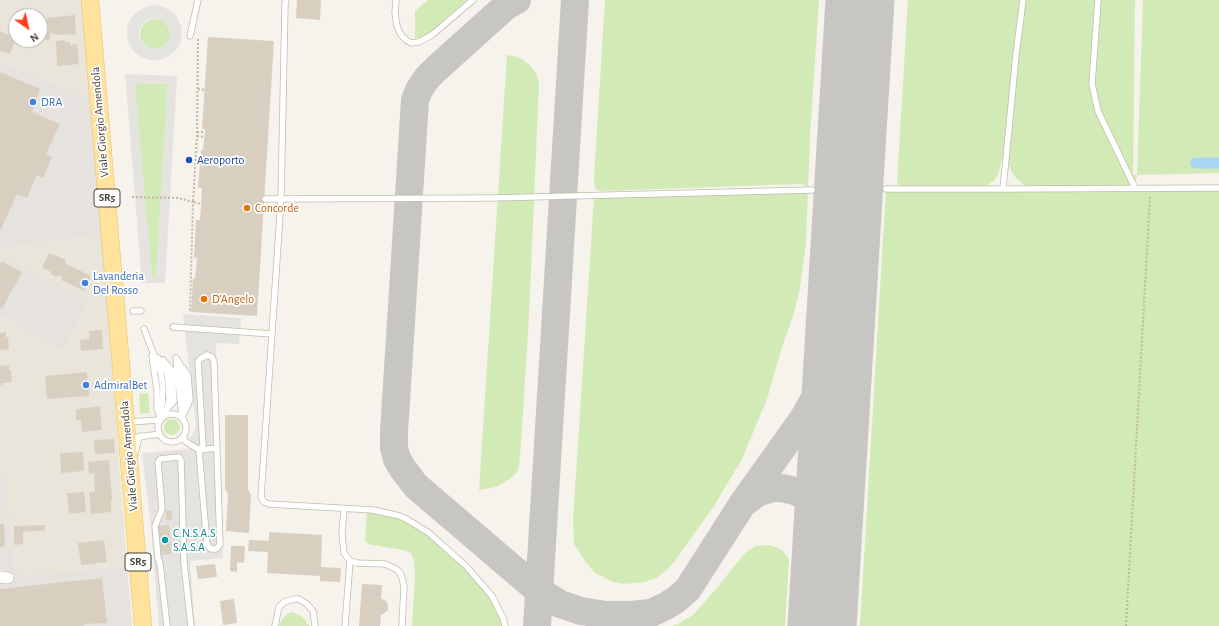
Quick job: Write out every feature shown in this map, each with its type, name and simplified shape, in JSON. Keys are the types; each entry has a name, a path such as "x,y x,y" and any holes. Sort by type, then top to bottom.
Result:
{"main road":[{"name":"Viale Giorgio Amendola","path":"90,0 119,347 132,427 143,626"}],"lane":[{"path":"190,36 198,0"},
{"path":"286,0 281,199 261,497 264,502 269,504 373,510 400,516 408,520 430,532 466,566 492,596 505,626"},
{"path":"396,0 395,13 397,26 401,35 406,40 411,42 419,42 432,35 473,0"},
{"path":"1003,189 1023,0"},
{"path":"1098,0 1092,84 1098,111 1135,188"},
{"path":"886,189 1219,188"},
{"path":"265,199 491,198 812,190"},
{"path":"133,311 141,311"},
{"path":"173,327 272,334"},
{"path":"144,329 151,346 167,372 169,399 167,410 158,427 160,434 165,440 169,441 177,440 183,436"},
{"path":"151,346 157,390 157,409 161,420"},
{"path":"119,347 128,374"},
{"path":"207,355 212,357 214,362 220,545 216,549 211,549 207,545 200,450 203,445 198,362 202,357 207,355"},
{"path":"183,419 186,409 182,368 176,358 183,419 185,428 183,436 185,441 200,450 217,448"},
{"path":"132,427 161,420 164,416 173,414 183,419"},
{"path":"132,427 160,434"},
{"path":"132,427 138,440 135,454 136,461"},
{"path":"167,626 155,526 162,509 158,462 160,459 178,457 180,460 184,563 191,626"},
{"path":"344,509 342,534 344,553 350,561 357,563 385,564 396,569 401,574 404,586 402,626"},
{"path":"345,626 350,561"},
{"path":"275,626 279,607 284,602 299,599 307,604 313,611 315,626"}],"path":[{"path":"190,311 193,202 197,136 198,38"},
{"path":"197,89 205,90"},
{"path":"197,132 204,132"},
{"path":"197,136 204,137"},
{"path":"1126,626 1151,189"},
{"path":"132,197 178,198 201,204"},
{"path":"191,271 196,271"},
{"path":"191,276 196,276"}],"shaded area":[{"path":"0,0 82,0 92,99 0,62"},
{"path":"154,5 163,7 171,11 177,17 181,26 182,35 180,44 168,57 159,60 150,60 141,57 134,52 129,44 127,27 131,18 145,7","holes":["148,19 159,19 167,24 170,29 167,43 163,47 153,49 148,48 144,45 139,36 139,31 141,26"]},
{"path":"0,62 92,99 102,234 0,249"},
{"path":"125,74 177,76 165,283 142,283","holes":["135,83 168,84 156,278 152,278"]},
{"path":"102,234 127,566 46,573 15,574 7,477 0,477 0,315 63,352 87,304 0,255 0,249"},
{"path":"0,255 87,303 63,352 0,315"},
{"path":"183,314 241,318 239,344 216,343 223,558 190,561 195,626 159,626 151,526 142,453 189,449 187,443 196,428"},
{"path":"0,477 7,477 15,574 46,573 127,566 132,626 0,626"}],"green space":[{"path":"428,0 467,0 428,34 420,38 415,38 415,11"},
{"path":"605,0 819,0 810,137 806,242 800,288 794,313 782,347 767,399 742,459 714,506 674,562 666,571 656,578 645,582 624,584 613,582 595,573 574,544 573,520 594,198 806,187 805,185 799,184 597,190 595,188 594,178"},
{"path":"908,0 1135,0 1133,175 1137,175 1135,188 1219,188 1219,626 860,626 886,189 1029,189 1016,178 1011,171 1009,156 1003,155 998,175 994,181 987,185 903,187 897,182"},
{"path":"1143,0 1219,0 1219,173 1137,175"},
{"path":"155,19 166,23 170,34 166,45 155,49 144,45 140,34 144,23"},
{"path":"507,55 522,59 531,66 537,75 539,84 529,315 522,429 519,467 516,473 511,478 496,487 479,490"},
{"path":"134,83 168,84 156,278 152,278"},
{"path":"148,393 150,413 140,414 139,394"},
{"path":"172,419 179,424 180,427 175,434 172,435 165,430 164,427 169,420"},
{"path":"367,511 401,517 432,536 464,565 490,596 501,618 503,626 412,626 415,577 414,561 411,553 403,550 368,544 365,540"},
{"path":"770,545 782,550 789,559 785,626 672,626 693,615 745,553 756,546"},
{"path":"292,612 304,618 309,626 279,626 282,619"}],"building":[{"path":"297,0 321,0 320,20 296,18"},
{"path":"75,15 76,34 56,35 51,33 48,41 48,18"},
{"path":"0,31 8,34 8,48 12,48 10,54 0,51"},
{"path":"208,37 274,41 257,316 191,312 193,278 195,279 197,258 194,258 196,220 200,220 202,188 198,188 201,150 203,150 205,129 202,129"},
{"path":"64,40 65,42 70,42 70,45 77,44 79,64 57,66 56,41"},
{"path":"0,72 40,89 32,112 60,124 46,154 52,157 43,178 37,175 27,198 17,194 0,231"},
{"path":"49,253 66,260 65,263 91,276 84,291 61,280 62,277 58,275 57,277 50,274 51,272 42,268"},
{"path":"2,262 22,272 2,309 0,308 0,265"},
{"path":"102,330 103,349 81,351 80,340 89,339 89,331"},
{"path":"6,332 9,349 0,350 0,333"},
{"path":"9,365 12,382 2,383 2,385 0,385 0,366"},
{"path":"87,372 89,396 47,399 45,376"},
{"path":"100,406 102,430 82,432 81,420 76,420 76,409"},
{"path":"225,415 248,415 248,489 251,495 249,533 226,531 228,494 225,489"},
{"path":"114,439 115,453 95,454 94,440"},
{"path":"83,452 84,471 61,473 60,453"},
{"path":"109,460 112,500 111,512 91,514 89,492 95,492 94,473 89,474 88,462"},
{"path":"84,492 86,512 69,514 67,493"},
{"path":"166,511 172,511 172,520 166,520"},
{"path":"0,524 4,524 5,546 0,547"},
{"path":"45,525 45,530 23,532 23,544 14,545 14,526"},
{"name":"C.N.S.A.S S.A.S.A","path":"169,525 172,554 161,555 158,526"},
{"path":"269,532 322,535 321,567 341,568 340,582 320,581 320,576 267,573 268,552 248,551 249,540 269,541"},
{"path":"104,540 107,562 81,565 78,543"},
{"path":"231,546 245,546 244,563 237,562 237,572 230,571"},
{"path":"215,564 217,577 198,579 196,566"},
{"path":"102,578 107,623 84,624 84,626 0,626 0,589"},
{"path":"362,584 382,585 381,599 385,600 388,604 388,610 381,614 380,626 359,626"},
{"path":"234,599 237,623 223,625 220,601"}],"waterway":[{"path":"1196,163 1219,163"}],"taxiway":[{"path":"517,0 506,6 436,69 427,78 419,90 415,100 394,448 397,459 416,486 539,591 560,604 581,611 606,615 651,613 677,599 688,589 743,503 803,419 819,391 833,356 837,345 840,326"},
{"path":"537,626 575,0"},
{"path":"744,503 757,493 772,488 782,488 795,491 810,499 817,506 828,529"}],"runway":[{"path":"822,626 860,0"}],"place":[{"name":"DRA","path":"33,102"},
{"name":"Aeroporto","path":"189,160"},
{"name":"Concorde","path":"247,208"},
{"name":"Lavanderia Del Rosso","path":"85,283"},
{"name":"D'Angelo","path":"204,299"},
{"name":"AdmiralBet","path":"86,385"},
{"name":"C.N.S.A.S S.A.S.A","path":"165,540"}]}
